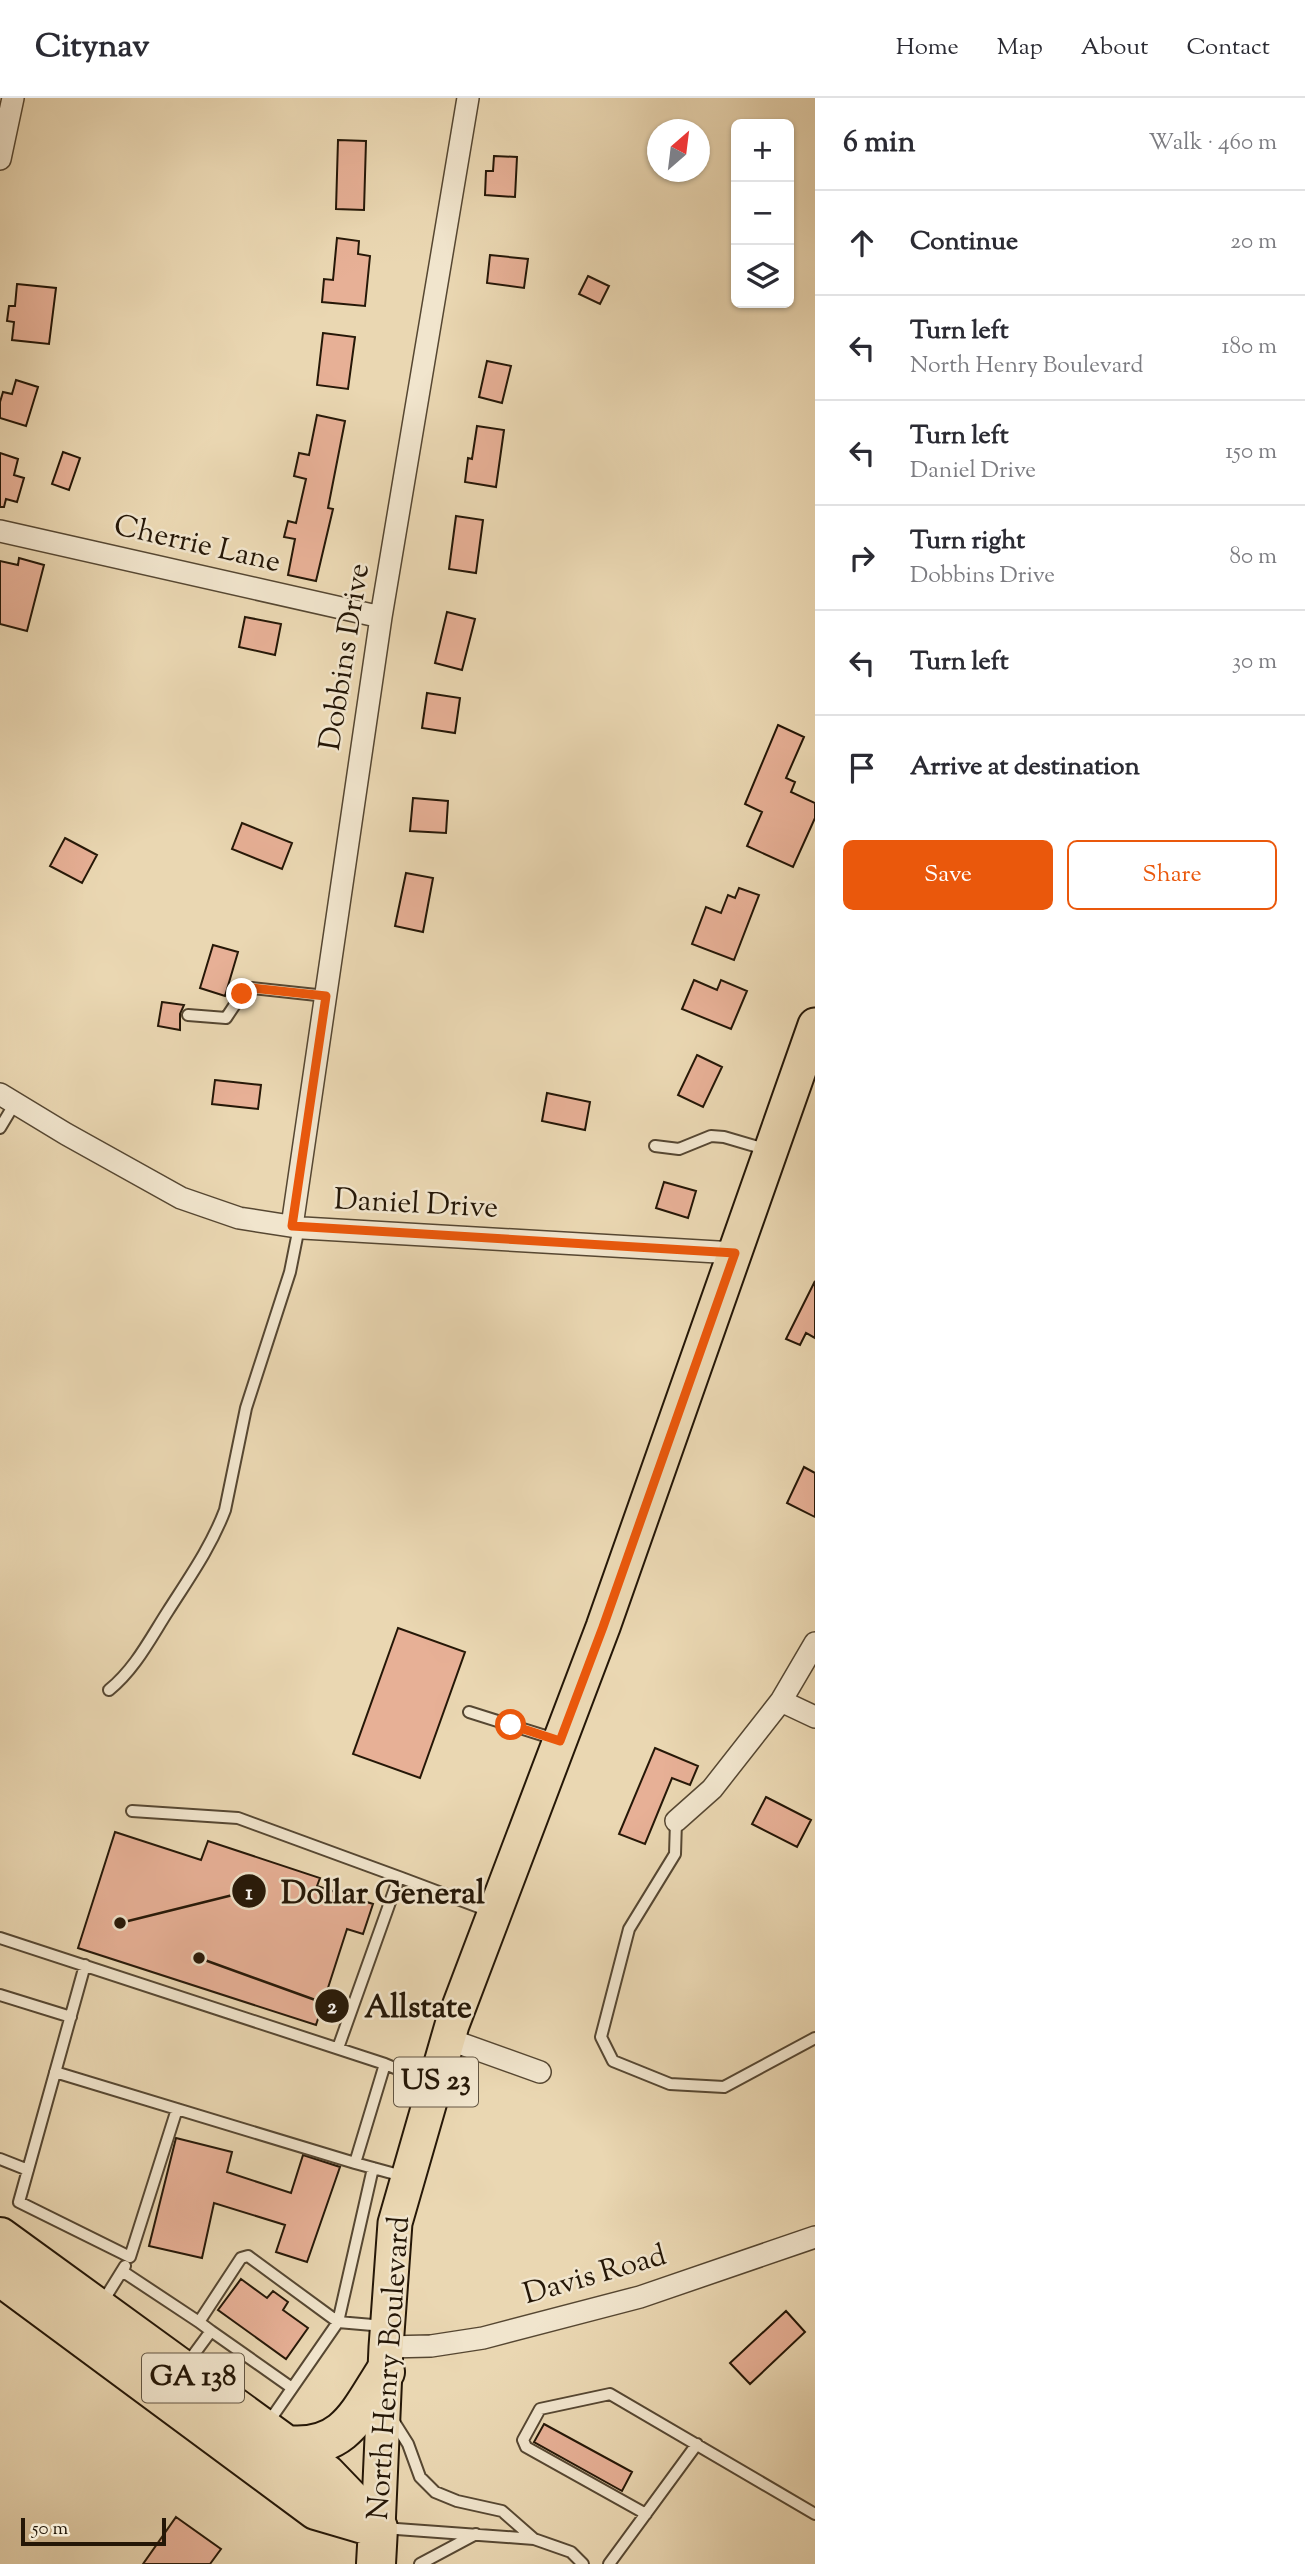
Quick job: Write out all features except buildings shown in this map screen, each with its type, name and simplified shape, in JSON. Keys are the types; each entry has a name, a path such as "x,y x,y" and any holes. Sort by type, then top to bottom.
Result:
{"highway":[{"name":"GA 138","path":"0,2237 104,2330 316,2510 377,2546"},
{"name":"GA 138","path":"0,2276 182,2370 326,2474 377,2546"},
{"path":"275,2437 299,2446 325,2443 339,2435 363,2406 385,2363"}],"main road":[{"name":"North Henry Boulevard","path":"377,2546 385,2363 395,2223 448,2039 603,1627 815,1024"}],"street":[{"path":"0,159 13,98"},
{"name":"Dobbins Drive","path":"296,1227 326,996 381,617 468,98"},
{"name":"Cherrie Lane","path":"0,531 381,617"},
{"name":"Daniel Drive","path":"7,1099 181,1198 239,1219 296,1227 735,1253"},
{"path":"676,1821 712,1788 781,1700 815,1643"},
{"path":"781,1700 815,1717"},
{"path":"448,2039 540,2073"},
{"name":"Davis Road","path":"385,2363 431,2346 483,2338 640,2297 815,2237"}],"lane":[{"path":"188,1016 226,1018 242,994 252,988 326,996"},
{"path":"0,1128 7,1099"},
{"path":"655,1146 678,1150 711,1136 771,1150"},
{"path":"109,1690 133,1667 220,1525 246,1408 290,1272 296,1227"},
{"path":"469,1712 560,1741"},
{"path":"132,1811 238,1818 495,1913"},
{"path":"676,1821 675,1854 629,1929 601,2037 613,2061 670,2084 724,2087 815,2038"},
{"path":"338,2048 399,1877"},
{"path":"0,1938 338,2048 436,2085"},
{"path":"85,1965 19,2202 130,2257"},
{"path":"0,1995 71,2017"},
{"path":"355,2163 385,2064"},
{"path":"55,2073 409,2178"},
{"path":"104,2330 177,2109"},
{"path":"0,2159 28,2170"},
{"path":"275,2437 292,2388 338,2322 373,2168"},
{"path":"199,2322 242,2258 248,2256 338,2322 385,2363 401,2431 420,2477 435,2492 457,2501 502,2511 534,2539"},
{"path":"122,2271 292,2388"},
{"path":"182,2370 211,2331"},
{"path":"646,2514 526,2447 523,2440 540,2409 610,2394 815,2514"},
{"path":"609,2564 697,2444"},
{"path":"420,2564 476,2534"},
{"path":"377,2546 476,2534 534,2539 570,2552 583,2564"}],"place":[{"name":"Dollar General","path":"120,1923"},
{"name":"Allstate","path":"199,1958"}],"route":[{"path":"242,994 252,988 326,996 292,1226 735,1253 560,1741 511,1725"}]}
